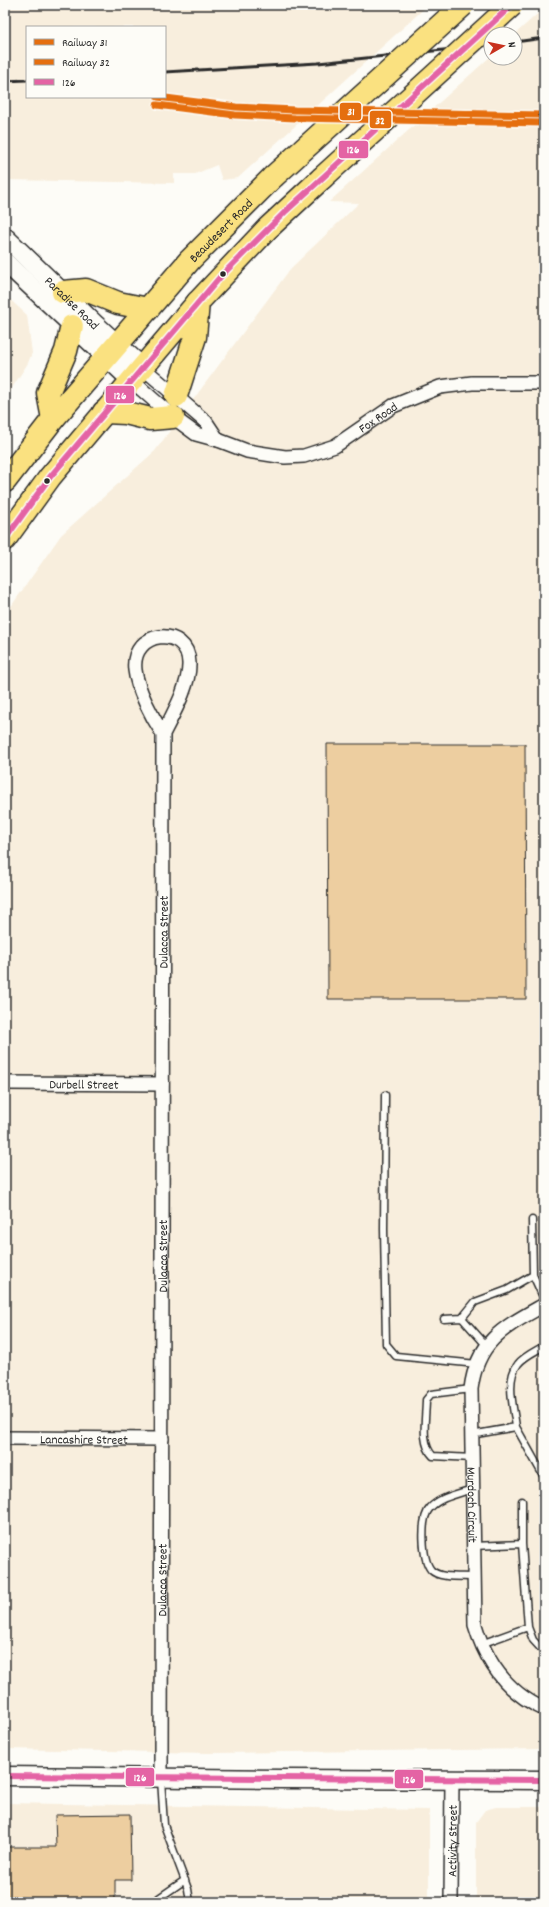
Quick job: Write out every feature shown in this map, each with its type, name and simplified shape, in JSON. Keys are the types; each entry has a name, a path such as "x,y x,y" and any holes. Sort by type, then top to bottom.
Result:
{"highway":[{"name":"Beaudesert Road","path":"5,481 53,419 190,260 273,177 463,5"},
{"path":"5,539 50,478 136,373 247,249 322,178 512,5"},
{"path":"63,292 86,290 118,303 148,309"},
{"path":"104,412 126,413 150,420 174,406 195,337 198,302"},
{"path":"53,419 48,393 66,352 72,326"}],"main road":[{"name":"Paradise Road","path":"5,237 63,292 111,351"},
{"name":"Paradise Road","path":"5,262 72,326 111,351 136,373"},
{"path":"5,1776 544,1780"}],"street":[{"name":"Fox Road","path":"136,373 174,406 196,434 218,440 247,451 285,457 304,456 335,446 393,406 440,387 472,383 544,383"},
{"name":"Fox Road","path":"136,373 174,406 206,422 218,440"},
{"name":"Dulacca Street","path":"161,1777 163,734 188,678 189,663 187,651 183,645 168,636 157,637 146,641 137,652 135,663 136,675 150,713 163,734"},
{"name":"Durbell Street","path":"5,1083 162,1084"},
{"name":"Murdoch Circuit","path":"544,1305 499,1332 486,1345 477,1364 471,1389 475,1625 480,1644 488,1659 507,1684 522,1696 544,1709"},
{"name":"Lancashire Street","path":"5,1438 162,1439"},
{"name":"Activity Street","path":"451,1902 452,1779"}],"lane":[{"path":"385,1095 384,1229 386,1344 396,1356 477,1364"},
{"path":"532,1220 532,1275 544,1299"},
{"path":"444,1319 462,1318 475,1302 507,1290 532,1275"},
{"path":"462,1318 486,1345"},
{"path":"544,1346 519,1362 514,1370 512,1388 516,1427 544,1477"},
{"path":"471,1389 431,1394 428,1396 426,1400 426,1444 433,1456 472,1458"},
{"path":"471,1435 516,1427"},
{"path":"472,1489 438,1501 429,1508 423,1520 425,1558 431,1570 440,1575 473,1577"},
{"path":"522,1501 522,1544 528,1627 533,1640 544,1652"},
{"path":"473,1546 522,1544"},
{"path":"480,1644 528,1627"},
{"path":"161,1777 164,1825 184,1880 190,1902"},
{"path":"153,1902 184,1880"}],"shaded area":[{"path":"5,5 428,5 238,178 222,180 217,165 195,174 174,174 174,183 5,180"},
{"path":"544,8 544,1749 209,1753 5,1749 5,615 61,535 155,451 291,268 359,203 329,202 483,63 483,66 523,66 523,27"},
{"path":"5,295 27,315 32,353 28,363 5,399"},
{"path":"5,1803 429,1810 429,1902 5,1902"},
{"path":"496,1807 544,1807 544,1902 476,1902 476,1822 485,1810"}],"building":[{"path":"327,744 525,744 526,999 328,999"},
{"path":"130,1814 131,1880 115,1880 115,1902 5,1902 5,1847 56,1847 55,1815"}],"railway":[{"path":"523,41 544,38"},
{"path":"166,72 318,63 483,46"},
{"path":"5,81 26,80"}],"rail line":[{"name":"31","path":"166,98 236,107 295,110 544,115"},
{"name":"32","path":"157,105 235,115 295,118 544,123"}],"transit line":[{"name":"126","path":"5,539 50,477 221,276 286,211 512,5"},
{"name":"126","path":"5,1776 544,1780"}]}
